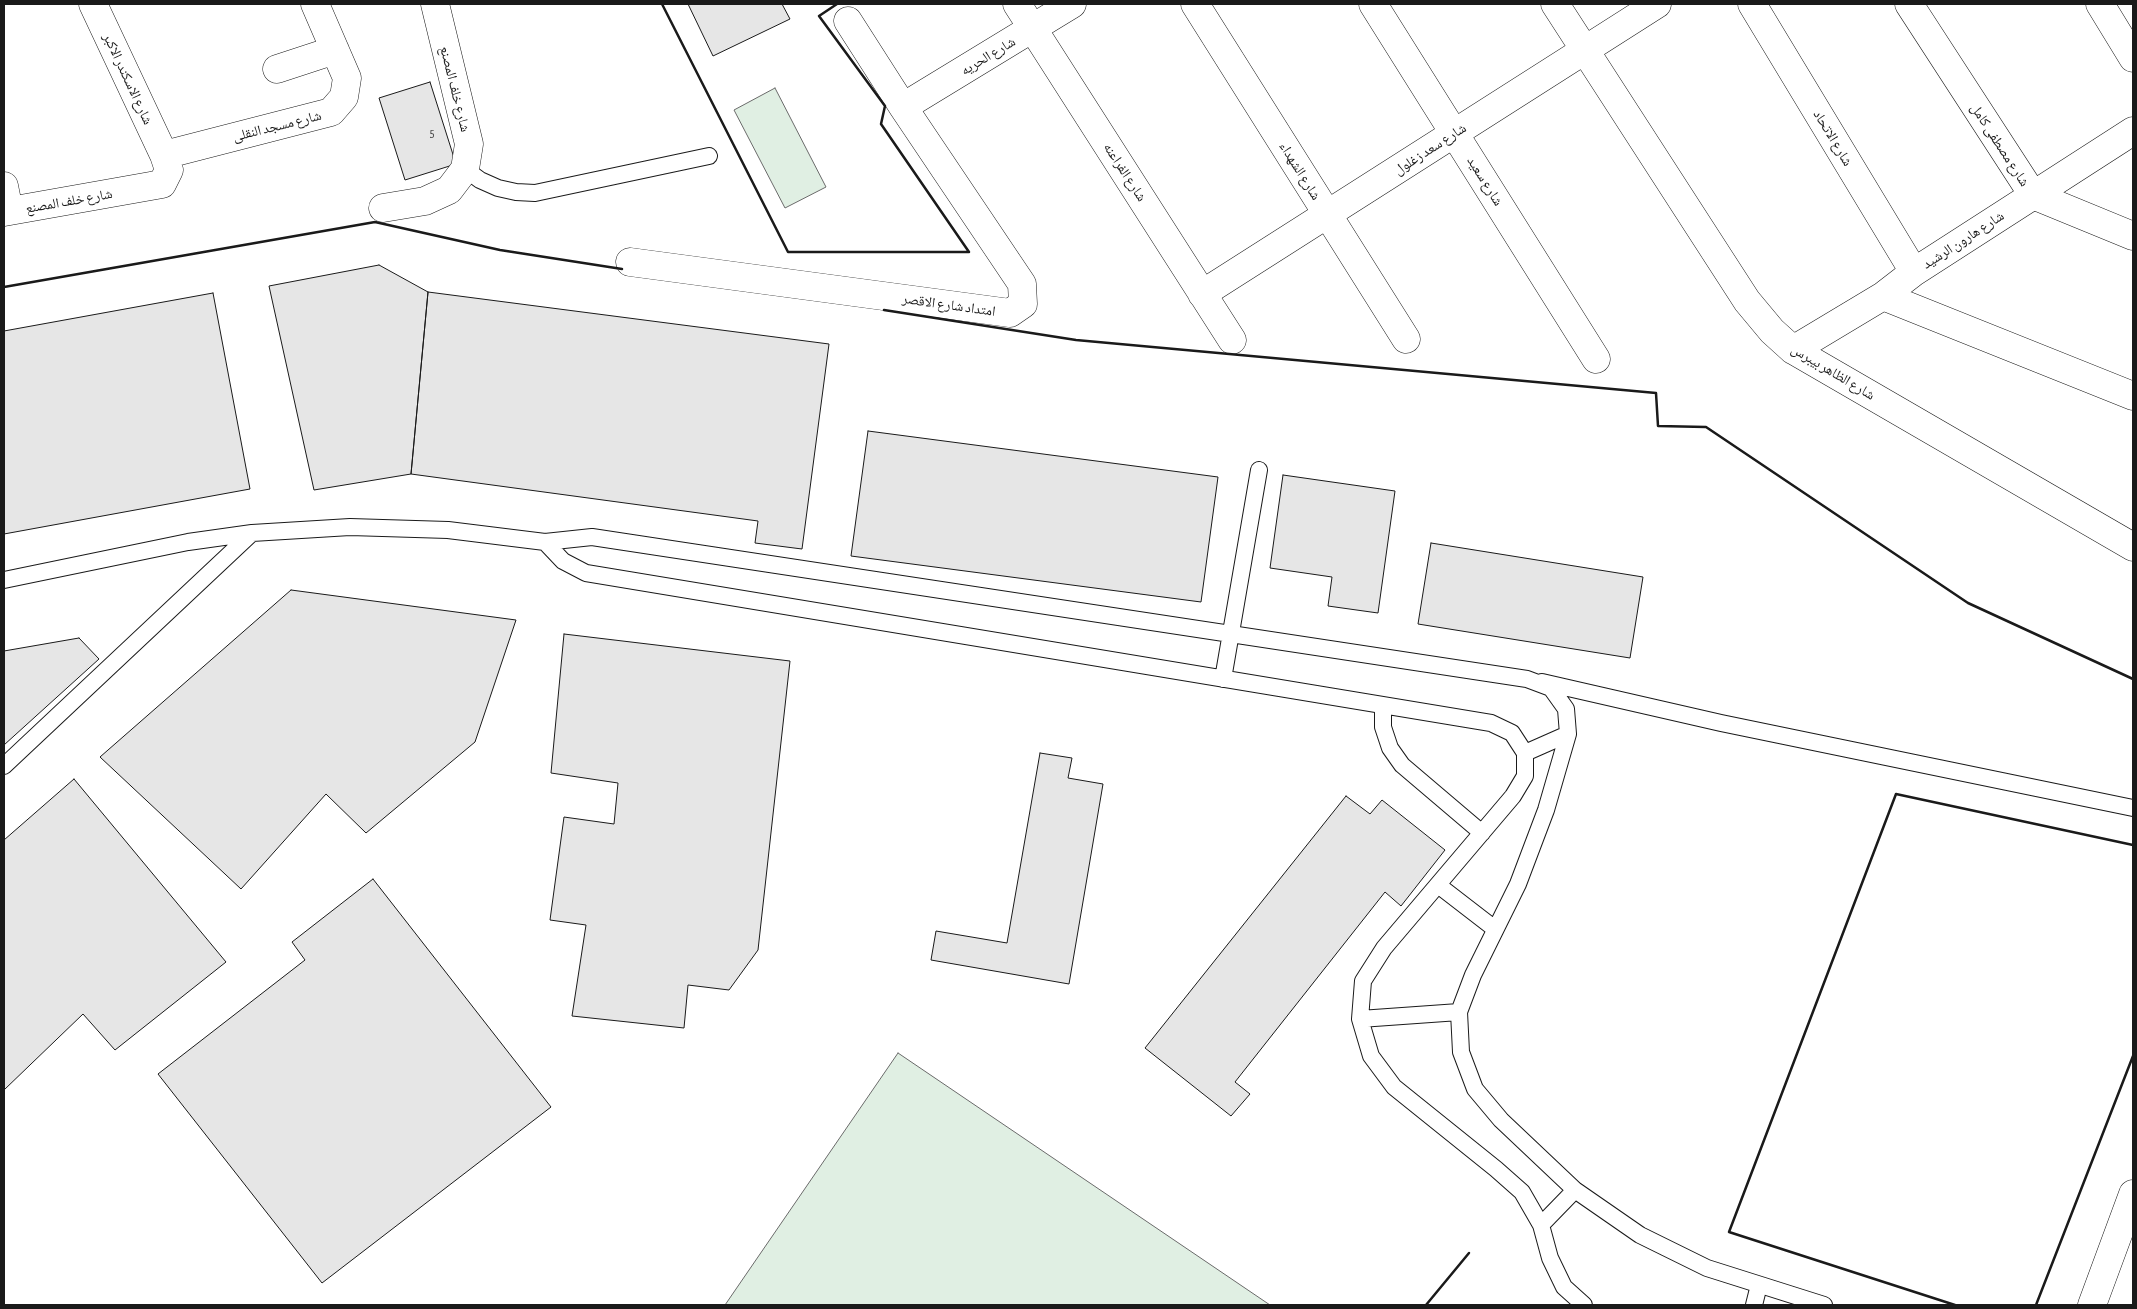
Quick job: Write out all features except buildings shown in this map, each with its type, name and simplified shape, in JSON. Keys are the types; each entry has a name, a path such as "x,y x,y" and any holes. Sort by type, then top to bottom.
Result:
{"street":[{"name":"شارع الاسكندر الاكبر","path":"93,4 164,155"},
{"name":"شارع مسجد النقلى","path":"164,155 331,112 344,97 347,78 315,4"},
{"name":"شارع خلف المصنع","path":"383,208 425,201 449,190 465,169 469,144 435,4"},
{"name":"شارع الفراعنه","path":"1017,4 1232,340"},
{"name":"شارع الحريه","path":"903,108 1072,4"},
{"name":"شارع الشهداء","path":"1195,4 1406,339"},
{"name":"شارع سعيد","path":"1373,4 1596,359"},
{"name":"شارع الظاهر بيبرس","path":"1555,4 1747,301 1772,331 1793,350 2133,547"},
{"name":"شارع سعد زغلول","path":"1202,294 1656,4"},
{"name":"شارع الاتحاد","path":"1752,4 1914,272"},
{"name":"شارع مصطفى كامل","path":"1909,4 2032,195 2133,236"},
{"path":"2100,4 2133,58"},
{"name":"امتداد شارع الاقصر","path":"630,262 1010,313 1023,304 1022,284 903,108 848,21"},
{"path":"277,69 335,50"},
{"name":"شارع هارون الرشيد","path":"1793,350 1883,296 1914,272 2133,131"},
{"name":"شارع خلف المصنع","path":"5,203 162,184 169,170 164,155"},
{"path":"1883,296 2133,396"},
{"path":"2092,1305 2133,1194"}],"lane":[{"path":"465,169 480,180 498,188 516,192 535,193 709,156"},
{"path":"1223,679 1259,470"},
{"path":"4,580 188,542 252,533 350,527 448,530 545,542 568,538 616,539 1527,679 1721,723 2133,808"},
{"path":"4,766 252,533"},
{"path":"545,542 563,561 586,573 1491,723 1512,733 1525,752 1525,776 1513,796 1384,948 1363,981 1360,1019 1371,1056 1394,1087 1522,1192 1541,1225 1550,1258 1564,1288 1584,1305"},
{"path":"1527,679 1551,688 1566,709 1568,734 1546,810 1518,884 1473,976 1459,1012 1461,1052 1475,1089 1501,1120 1575,1190 1640,1235 1707,1268 1824,1305"},
{"path":"1383,706 1383,728 1390,748 1402,765 1482,833"},
{"path":"1525,752 1568,734"},
{"path":"1438,885 1495,930"},
{"path":"1360,1019 1459,1012"},
{"path":"1541,1225 1575,1190"},
{"path":"1754,1305 1759,1285"}],"green space":[{"path":"775,88 826,187 785,208 734,110"},
{"path":"898,1053 1270,1305 725,1305"}],"wall":[{"path":"662,4 788,252 969,252 881,124 885,106 819,16 837,4"},
{"path":"4,287 375,222 500,250 622,269"},
{"path":"884,310 1076,340 1656,393 1658,426 1706,427 1968,603 2133,679"},
{"path":"1955,1305 1729,1232 1896,794 2133,845"},
{"path":"2036,1305 2133,1056"},
{"path":"1426,1305 1469,1253"}]}
